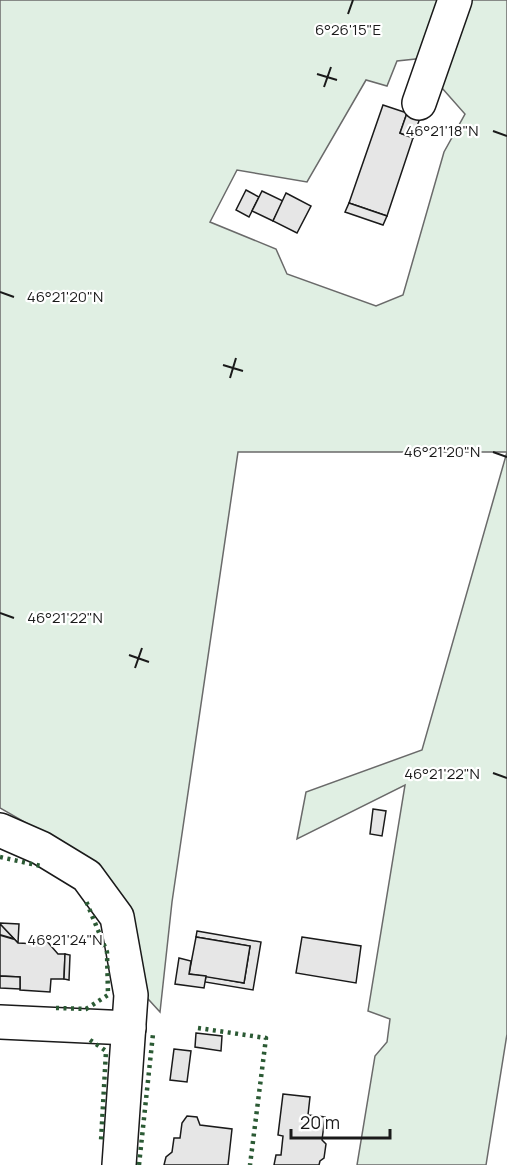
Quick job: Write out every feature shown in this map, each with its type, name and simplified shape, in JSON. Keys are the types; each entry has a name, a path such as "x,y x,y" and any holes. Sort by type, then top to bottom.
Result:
{"street":[{"path":"419,103 455,0"},
{"path":"0,830 40,848 87,876 117,917 131,995 120,1165"},
{"path":"0,1022 129,1028"}],"green space":[{"path":"0,0 445,0 425,58 397,61 387,86 366,80 307,182 237,170 210,222 276,249 287,274 376,306 403,295 444,152 465,114 442,88 451,23 459,0 507,0 507,452 238,452 172,902 160,1012 139,989 80,854 0,808"},
{"path":"507,452 507,1034 486,1165 357,1165 375,1056 387,1042 390,1019 368,1011 405,785 297,839 306,792 422,750"}],"building":[{"path":"383,105 407,113 400,133 413,138 387,216 349,203"},
{"path":"407,113 420,118 413,138 400,133"},
{"path":"246,190 259,197 249,217 236,210"},
{"path":"262,191 283,201 273,221 252,211"},
{"path":"286,193 311,206 297,233 273,221"},
{"path":"349,203 387,216 383,225 345,212"},
{"path":"373,809 386,811 382,836 370,834"},
{"path":"0,924 19,924 18,943"},
{"path":"0,924 18,943 38,944 38,938 45,939 58,954 65,954 64,979 51,979 50,992 20,990 20,977 0,976"},
{"path":"197,931 261,942 253,990 205,982 206,976 244,983 250,946 196,937"},
{"path":"196,937 250,946 244,983 189,974"},
{"path":"302,937 361,946 356,983 296,973"},
{"path":"65,954 70,955 69,980 64,979"},
{"path":"179,958 191,961 189,974 206,976 204,988 175,984"},
{"path":"0,976 20,977 20,989 0,988"},
{"path":"196,1033 222,1036 221,1051 195,1047"},
{"path":"174,1049 191,1051 187,1082 170,1080"},
{"path":"283,1094 310,1097 308,1115 325,1117 322,1140 326,1144 324,1158 319,1165 274,1165 276,1155 281,1155 283,1136 278,1135"},
{"path":"187,1116 197,1117 200,1125 232,1129 228,1165 164,1165 166,1157 172,1152 174,1138 180,1138 182,1123"}],"hedge":[{"path":"0,857 41,866"},
{"path":"56,1008 86,1009 108,995 107,952 86,901"},
{"path":"198,1028 266,1038 250,1165"},
{"path":"139,1165 153,1034"},
{"path":"90,1040 106,1051 101,1141"}]}
